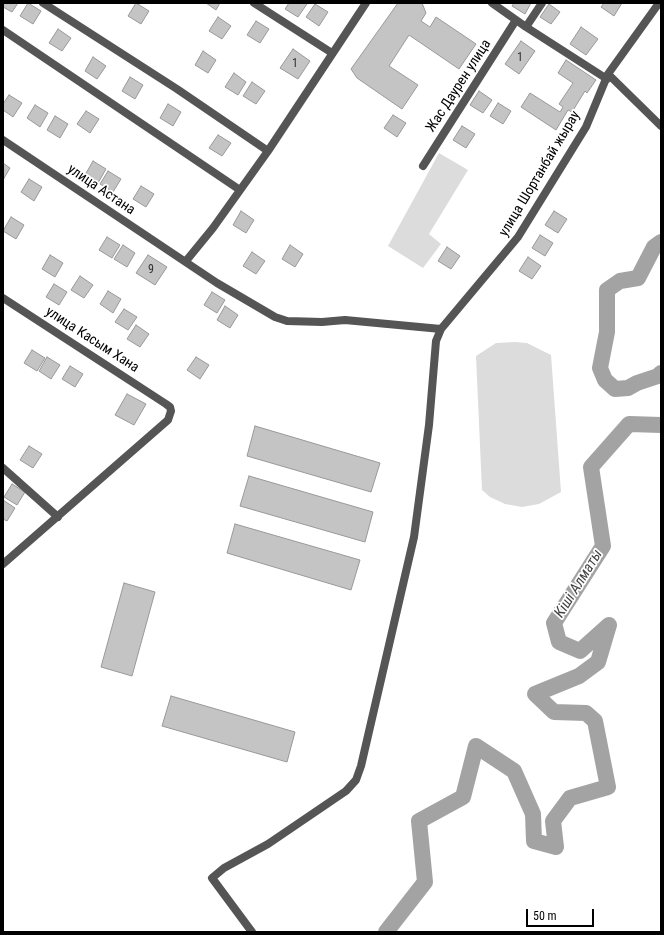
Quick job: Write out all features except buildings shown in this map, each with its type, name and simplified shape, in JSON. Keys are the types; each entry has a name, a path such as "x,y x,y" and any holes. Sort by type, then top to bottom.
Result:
{"street":[{"path":"43,3 177,89 268,151"},
{"path":"254,3 332,53"},
{"path":"186,261 213,228 268,151 366,3"},
{"path":"492,3 526,27 607,77 661,126"},
{"path":"526,27 542,3"},
{"name":"улица Шортанбай жырау","path":"441,329 518,237 586,127 607,77 659,3"},
{"name":"Жас Даурен улица","path":"423,166 516,20"},
{"path":"3,30 240,190"},
{"name":"улица Астана","path":"3,140 217,283 262,310 287,321 322,322 345,320 441,329"},
{"name":"улица Касым Хана","path":"3,298 170,407 171,412 168,420 58,517"},
{"path":"252,932 212,878 224,868 268,844 346,791 356,780 361,766 414,537 429,425 436,341 441,329"},
{"path":"3,468 58,517 3,564"}],"shaded area":[{"path":"439,153 468,170 429,234 441,244 423,268 388,246"},
{"path":"496,343 527,343 551,355 561,492 539,504 522,507 505,504 490,497 482,490 476,356"}],"waterway":[{"name":"Кіші Алматы","path":"661,242 654,247 638,278 620,281 607,290 607,332 600,368 605,380 615,389 628,388 637,383 658,376 661,373"},
{"name":"Кіші Алматы","path":"386,932 425,882 419,821 463,797 476,746 514,771 533,814 534,841 556,847 553,821 570,798 608,787 595,721 586,713 554,712 535,694 579,676 598,662 609,625 580,651 559,642 554,623 603,546 591,467 629,424 661,425"}]}
